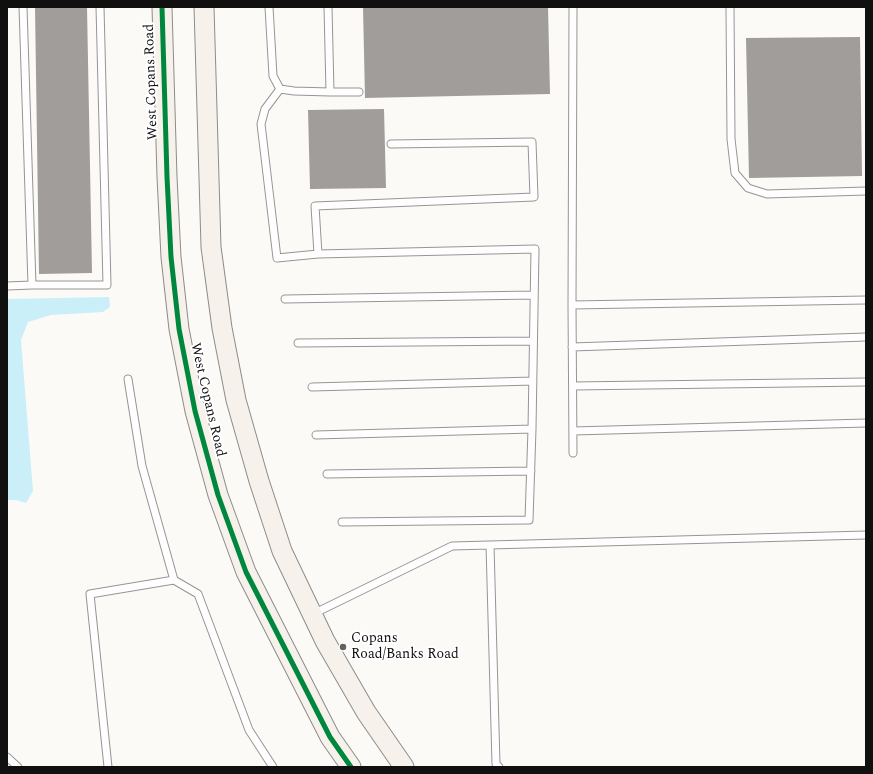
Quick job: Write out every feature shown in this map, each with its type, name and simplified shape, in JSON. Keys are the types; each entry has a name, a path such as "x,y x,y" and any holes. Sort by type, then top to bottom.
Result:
{"main road":[{"name":"West Copans Road","path":"162,7 166,169 171,257 179,329 195,411 218,495 246,572 330,737 351,767"},
{"name":"West Copans Road","path":"204,7 212,247 222,328 236,400 259,481 282,551 325,640 366,712 404,767"}],"lane":[{"path":"23,7 32,286"},
{"path":"7,286 107,285 100,7"},
{"path":"269,7 273,76 280,89"},
{"path":"328,7 330,92"},
{"path":"573,7 573,453"},
{"path":"730,7 731,139 735,173 748,188 767,194 866,191"},
{"path":"280,89 294,91 359,92"},
{"path":"280,89 264,109 261,124 277,258 318,254 535,249 529,520 342,522"},
{"path":"318,254 315,206 534,197 532,142 391,144"},
{"path":"285,299 534,295"},
{"path":"572,306 866,300"},
{"path":"572,347 866,337"},
{"path":"298,343 533,341"},
{"path":"128,379 142,466 174,580"},
{"path":"312,387 533,381"},
{"path":"573,386 866,382"},
{"path":"573,431 866,423"},
{"path":"316,435 532,429"},
{"path":"327,474 531,471"},
{"path":"312,614 452,546 866,535"},
{"path":"490,545 496,764 499,767"},
{"path":"108,767 90,594 174,580 198,594 249,730 273,767"},
{"path":"7,757 18,767"}],"water":[{"path":"109,297 110,307 103,312 51,315 28,322 21,340 33,491 26,503 16,500 7,500 7,299"}],"building":[{"path":"35,7 87,7 92,273 39,274"},
{"path":"363,7 548,7 550,94 365,98"},
{"path":"860,37 862,176 749,178 746,38"},
{"path":"384,109 386,188 310,189 308,110"}],"cycle path":[{"path":"162,7 171,257 179,329 195,411 218,495 246,572 330,737 351,767"}],"place":[{"name":"Copans Road/Banks Road","path":"343,647"}]}
